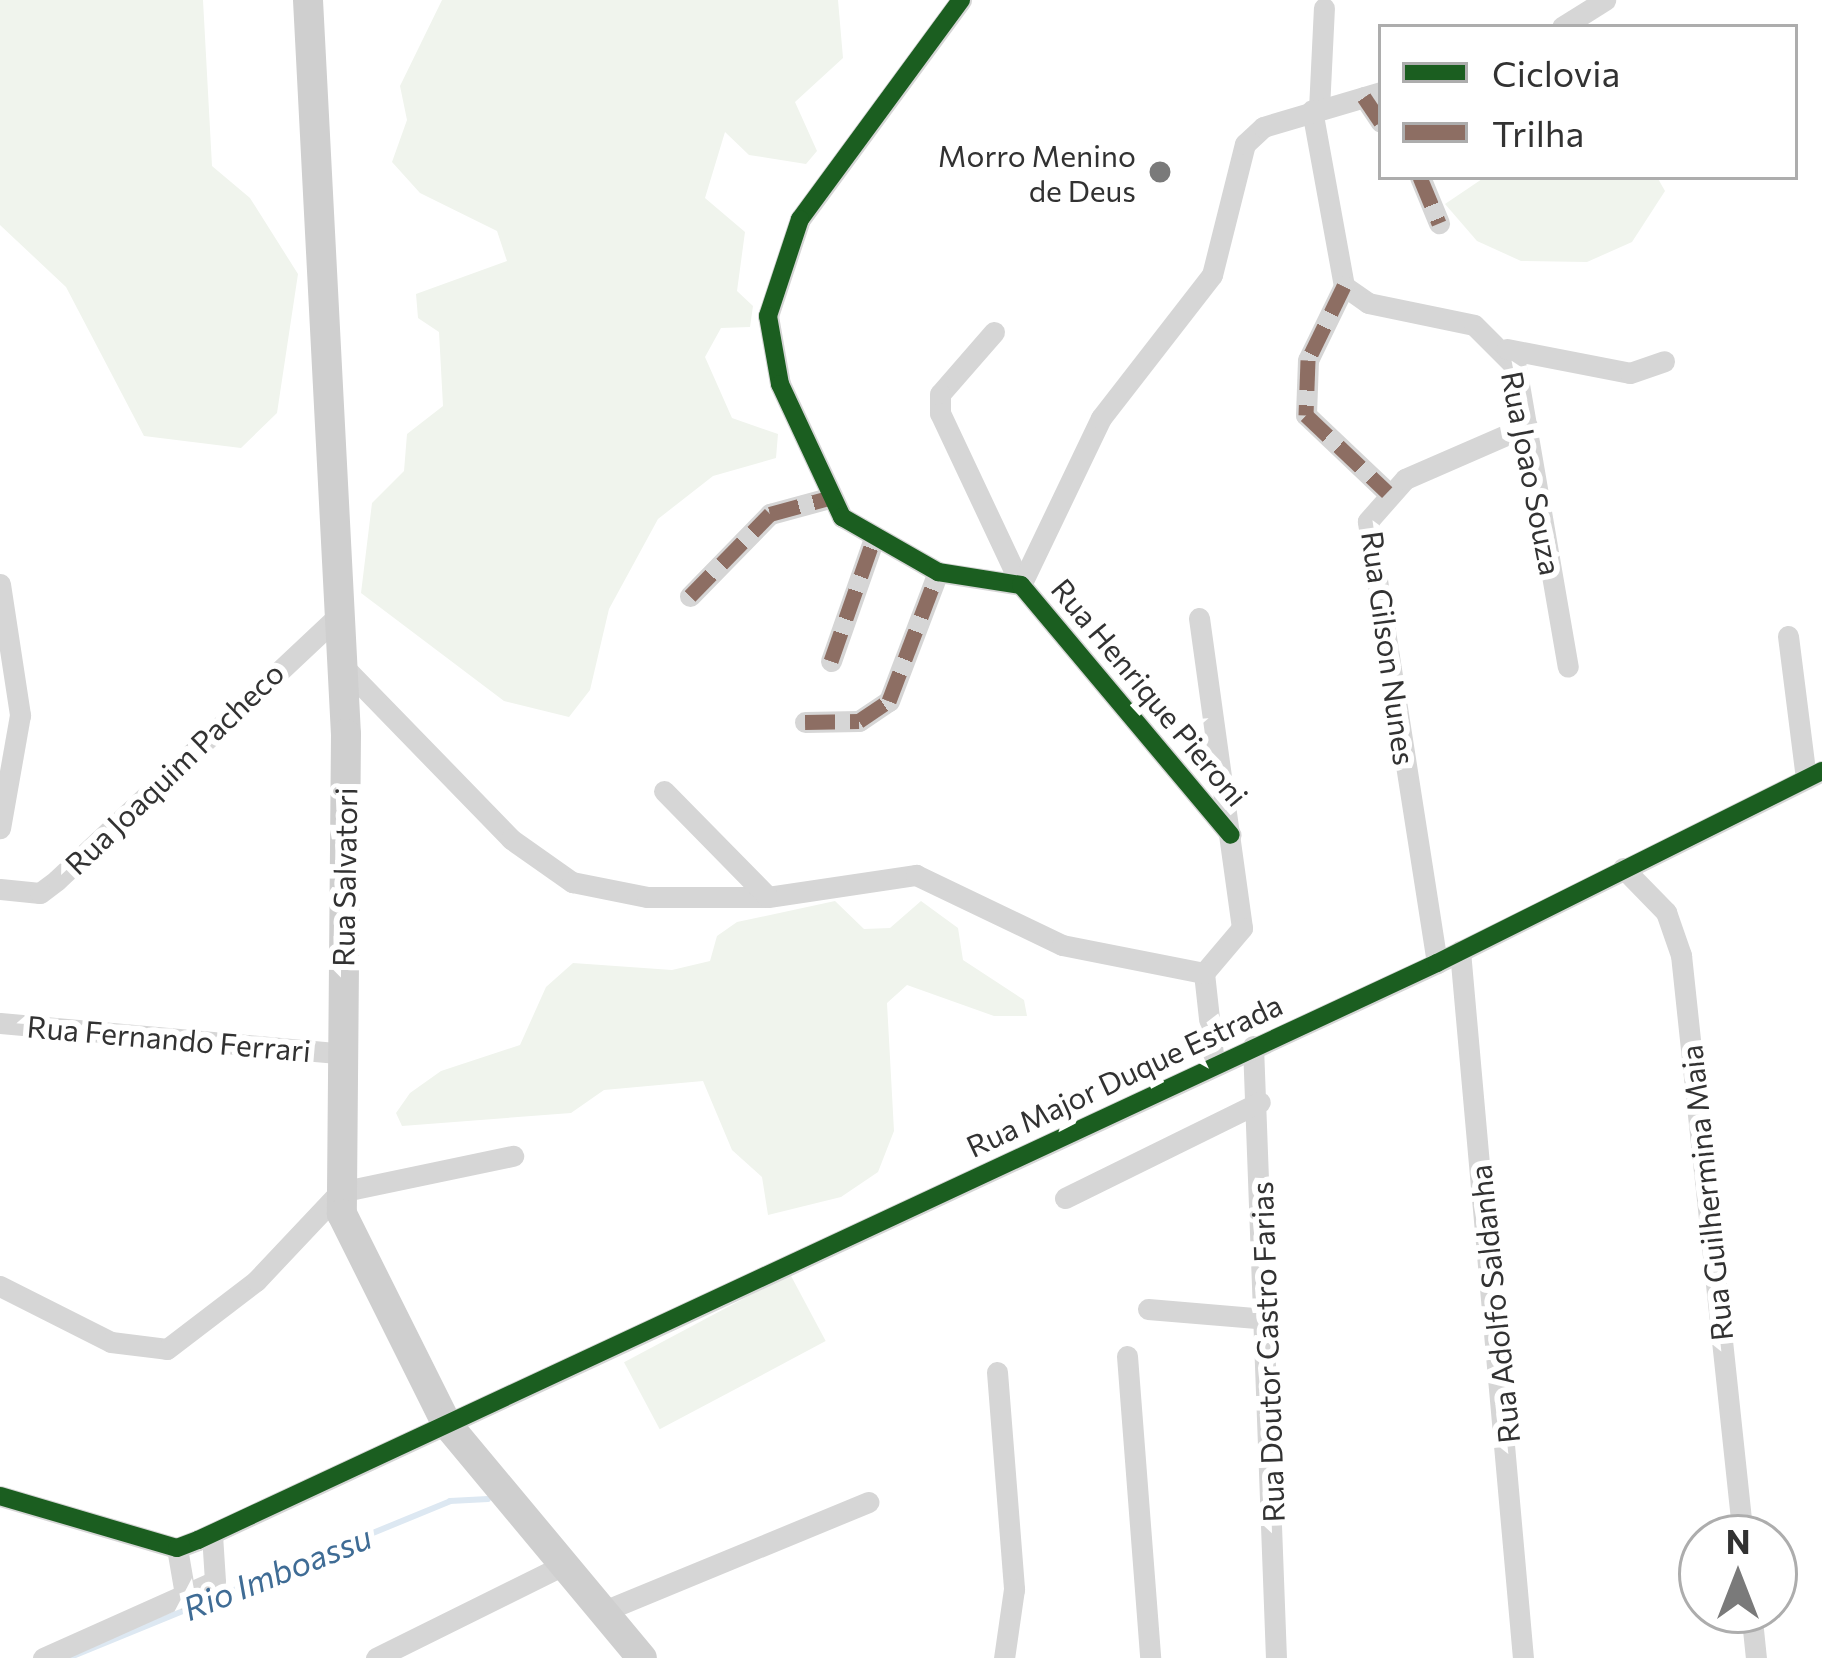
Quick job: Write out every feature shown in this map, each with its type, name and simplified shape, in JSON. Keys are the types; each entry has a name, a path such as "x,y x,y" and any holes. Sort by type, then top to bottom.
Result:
{"main road":[{"name":"Rua Salvatori","path":"308,0 328,218 342,665 340,1192 354,1255 446,1423 642,1658"}],"street":[{"name":"Rua Henrique Pieroni","path":"961,0 822,182 779,268 770,352 829,498 873,542 938,572 1021,585 1231,835"},
{"path":"1567,24 1605,0"},
{"path":"1324,8 1315,110 1344,286 1308,360 1306,415 1387,492"},
{"path":"1021,585 1101,418 1212,274 1245,144 1315,110 1372,95"},
{"path":"1421,180 1439,223"},
{"name":"Rua Joao Souza","path":"1344,286 1368,303 1458,318 1507,349 1527,426 1568,667"},
{"path":"994,332 940,394 940,413 1021,585"},
{"path":"1507,349 1630,373 1664,361"},
{"name":"Rua Gilson Nunes","path":"1437,963 1368,541 1387,492 1527,426"},
{"path":"690,596 770,514 829,498"},
{"path":"831,662 873,542"},
{"path":"805,722 859,721 890,701 938,572"},
{"path":"0,584 20,716 0,828"},
{"name":"Rua Joaquim Pacheco","path":"0,889 40,893 57,880 338,616"},
{"path":"1199,618 1242,928 1204,973 1214,1063"},
{"path":"1788,636 1814,775"},
{"path":"342,665 512,839 572,881 646,897 767,897 916,875 1062,945 1204,973"},
{"path":"0,730 20,716"},
{"name":"Rua Major Duque Estrada","path":"177,1548 1437,963 1814,775"},
{"path":"664,791 767,897"},
{"name":"Rua Guilhermina Maia","path":"1623,868 1666,912 1681,955 1740,1514"},
{"name":"Rua Adolfo Saldanha","path":"1460,951 1522,1658"},
{"name":"Rua Fernando Ferrari","path":"0,1023 338,1053"},
{"name":"Rua Doutor Castro Farias","path":"1253,1046 1260,1102 1276,1658"},
{"path":"1065,1198 1260,1102"},
{"path":"0,1286 111,1342 167,1349 256,1281 340,1192 514,1156"},
{"path":"1148,1309 1266,1319"},
{"path":"1127,1356 1150,1658"},
{"path":"997,1372 1014,1589 1004,1658"},
{"path":"0,1496 177,1548 186,1600"},
{"path":"604,1611 868,1502"},
{"path":"44,1658 186,1600 215,1581 212,1534"},
{"path":"376,1658 567,1563"}],"shaded area":[{"path":"0,0 203,0 212,166 250,198 298,274 277,413 241,448 144,436 66,287 0,225"},
{"path":"442,0 838,0 843,58 795,102 817,151 806,164 749,155 725,132 705,198 745,232 737,291 753,306 750,327 721,328 705,357 732,418 778,434 776,458 713,476 658,519 609,609 590,690 569,717 504,701 361,593 372,503 404,471 407,434 443,406 439,332 418,318 416,294 507,261 497,231 420,193 392,162 407,120 400,86"},
{"path":"1481,180 1659,180 1665,191 1632,242 1587,262 1521,261 1477,241 1445,204"},
{"path":"835,901 864,929 890,928 921,901 958,928 963,960 1024,1000 1027,1016 994,1016 907,985 887,1003 894,1131 878,1172 841,1197 768,1215 762,1177 732,1150 703,1081 604,1090 571,1113 402,1126 396,1113 410,1093 441,1071 520,1045 546,987 573,963 672,970 710,961 717,936 737,922"},
{"path":"790,1274 826,1341 660,1429 624,1362"}],"waterway":[{"name":"Rio Imboassu","path":"68,1658 450,1501 488,1499"}],"marked path":[{"path":"1364,97 1378,118"},
{"path":"1421,180 1439,223"},
{"path":"1344,286 1308,360 1306,415 1387,492"},
{"path":"690,596 770,514 829,498"},
{"path":"831,661 873,541"},
{"path":"805,722 859,721 889,701 938,572"}],"cycle path":[{"path":"961,0 800,219 768,316 780,384 842,517 938,572 1021,585 1231,835"},
{"path":"0,1496 177,1548 198,1540 1437,963 1822,771"}],"place":[{"name":"Morro Menino de Deus","path":"1160,172"}]}
